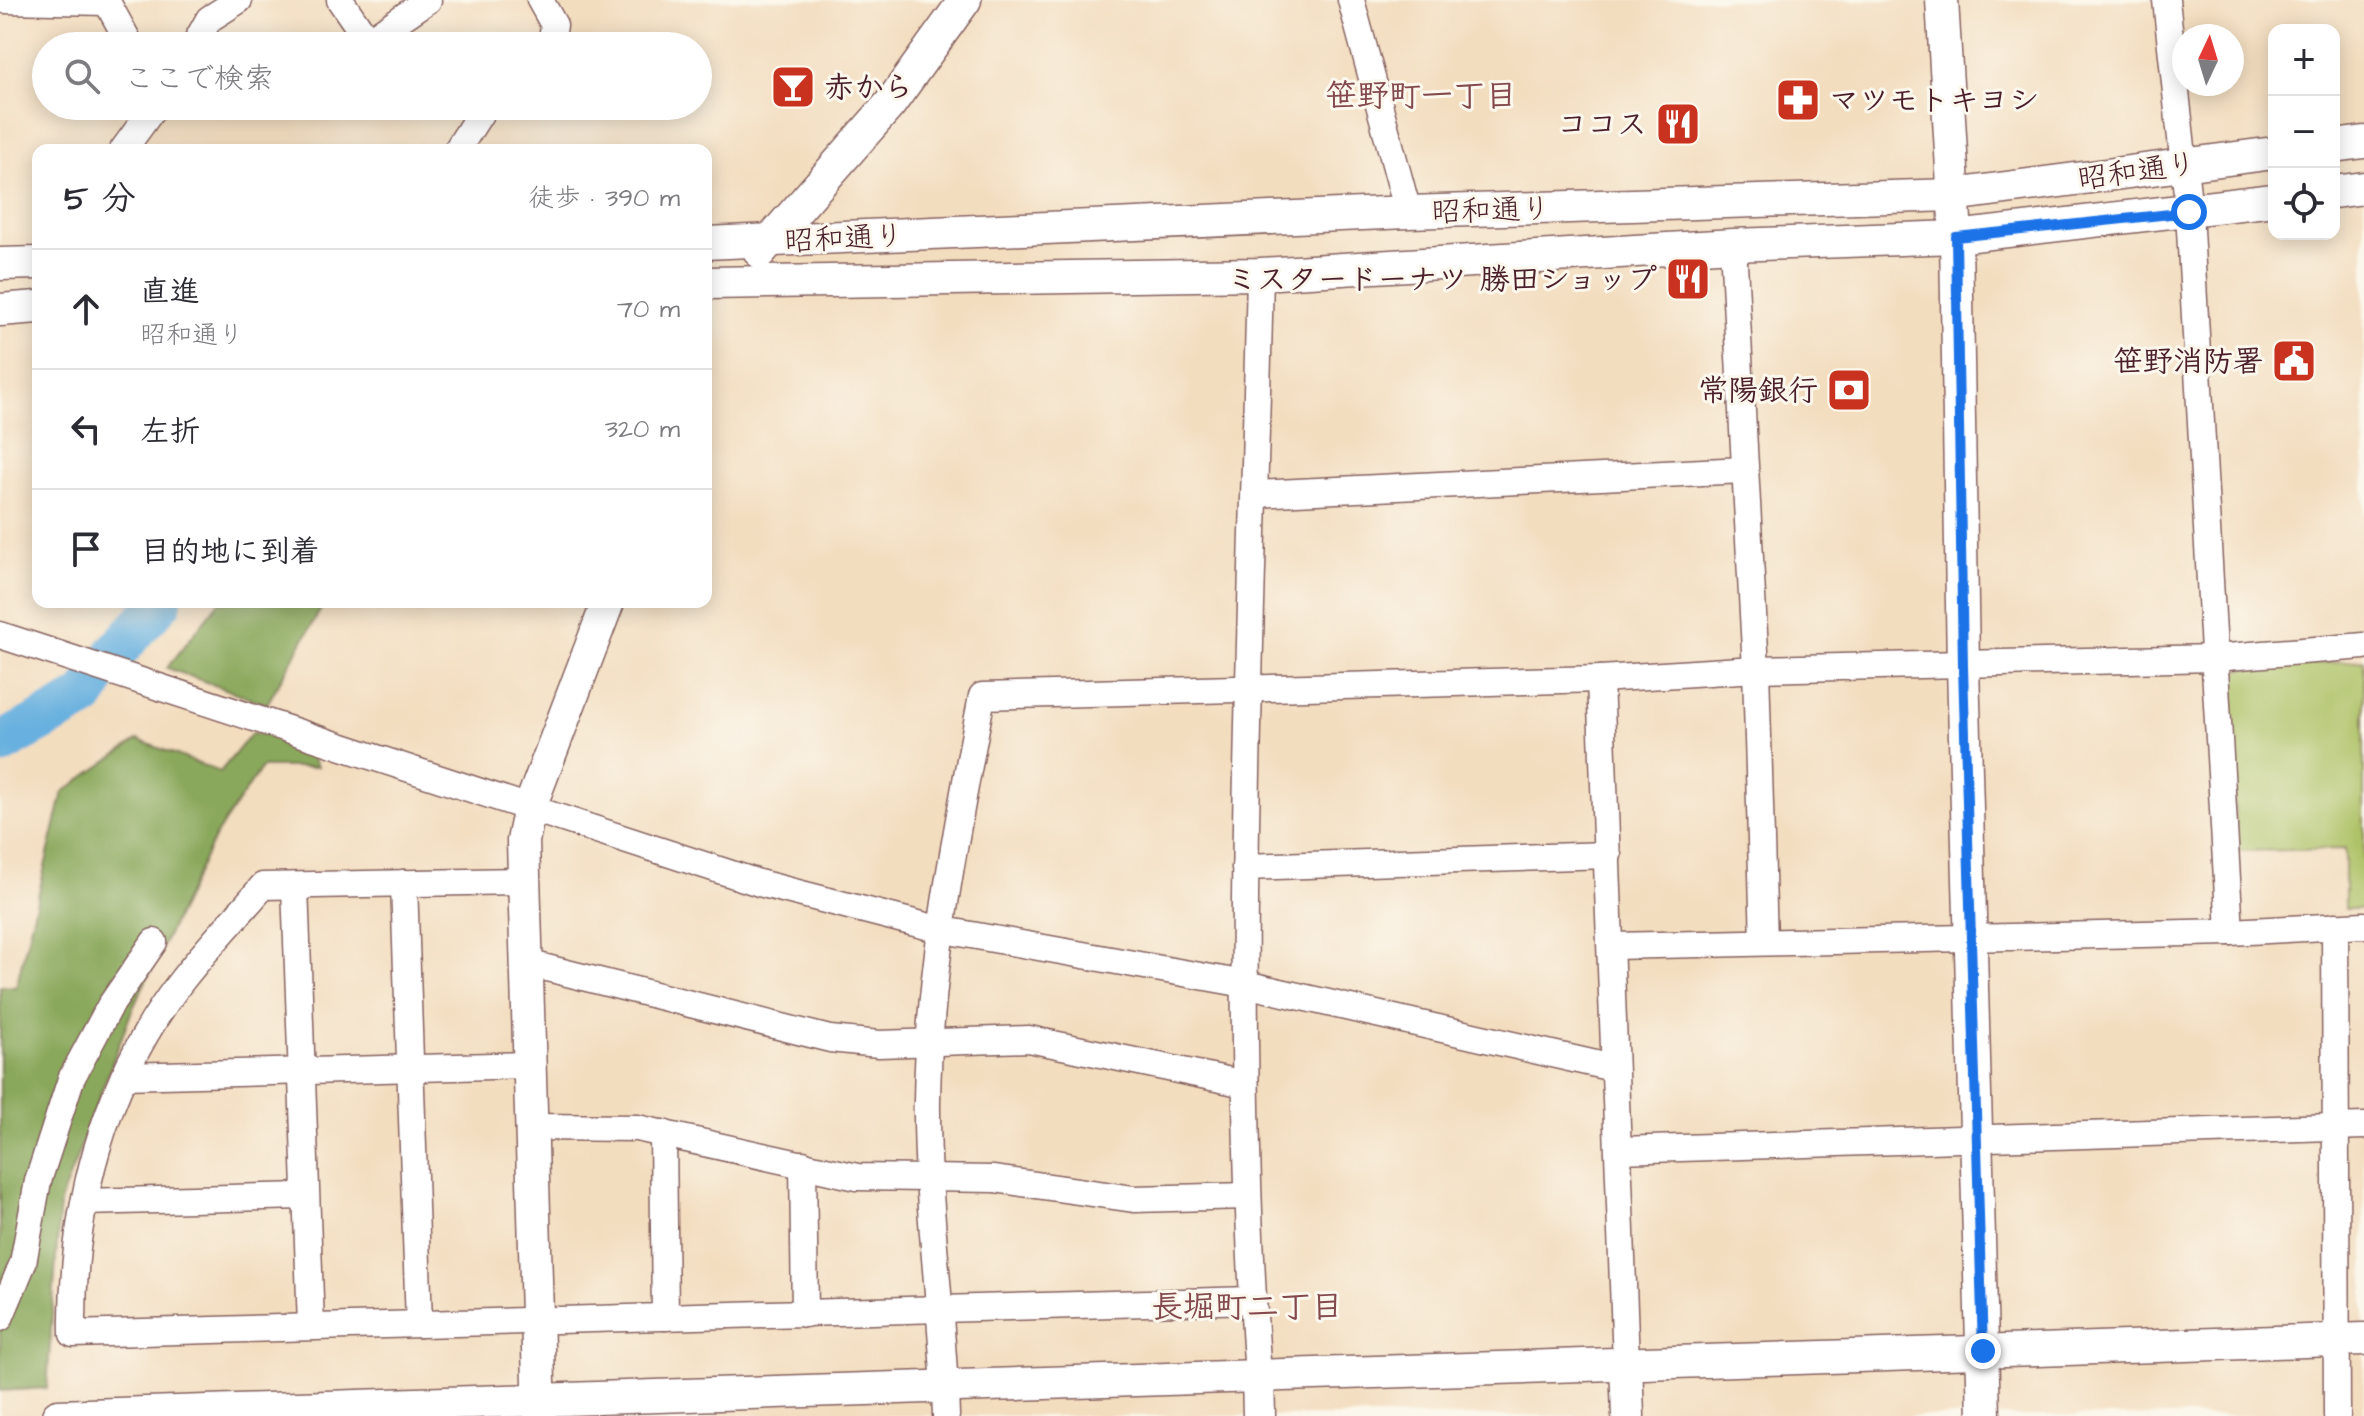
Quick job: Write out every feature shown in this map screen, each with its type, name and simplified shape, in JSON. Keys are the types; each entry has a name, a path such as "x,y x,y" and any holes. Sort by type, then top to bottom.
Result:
{"street":[{"path":"4,0 106,1 123,32"},
{"path":"197,32 201,10 239,0"},
{"path":"340,0 362,32"},
{"path":"381,32 428,0"},
{"path":"540,0 554,25 553,32"},
{"path":"713,288 771,241 890,104 965,0"},
{"path":"1351,0 1408,212"},
{"path":"1942,0 1956,237 1963,666 1984,1416"},
{"path":"2166,0 2189,212 2230,932"},
{"path":"127,144 145,120"},
{"path":"461,144 476,120"},
{"path":"2340,145 2364,142"},
{"name":"昭和通り","path":"712,243 1408,212 1953,195 2268,154"},
{"path":"2340,191 2364,188"},
{"name":"昭和通り","path":"713,288 1260,274 1733,245 1956,237 2268,201"},
{"path":"1733,245 1756,669 1764,942"},
{"path":"0,264 32,263"},
{"path":"1259,1416 1245,1084 1245,867 1260,274"},
{"path":"0,310 32,307"},
{"path":"1255,494 1744,470"},
{"path":"540,1409 523,841 530,807 606,608"},
{"path":"0,635 759,883 938,929 1245,984 1613,1068"},
{"path":"945,1402 928,1178 931,1043 938,929 982,696 1600,679 1756,669 2214,658 2364,646"},
{"path":"1600,679 1613,946 1613,1068 1619,1150 1628,1416"},
{"path":"1245,867 1608,855"},
{"path":"524,881 263,886 178,985 124,1076 101,1126 72,1269 73,1334 1252,1300"},
{"path":"404,883 419,1324"},
{"path":"295,886 311,1326"},
{"path":"1613,946 2230,932 2364,925"},
{"path":"2335,926 2335,1127 2351,1339 2337,1416"},
{"path":"0,1318 23,1263 38,1181 71,1079 110,1006 154,942"},
{"path":"527,963 830,1039 879,1044 1029,1039 1245,1084"},
{"path":"124,1076 529,1065"},
{"path":"1619,1150 1976,1141 2364,1126"},
{"path":"532,1127 637,1128 857,1177 994,1179 1134,1199 1248,1196"},
{"path":"663,1133 665,1317"},
{"path":"803,1164 805,1314"},
{"path":"85,1202 304,1196"},
{"path":"58,1416 945,1402 1258,1375 2351,1339"}],"green space":[{"path":"214,608 322,608 267,704 167,668"},
{"path":"2364,660 2364,909 2345,909 2345,849 2236,851 2230,670"},
{"path":"252,733 303,738 317,767 262,767 215,836 132,1010 60,1202 47,1388 0,1391 0,986 16,987 63,792 138,740 220,772"}],"waterway":[{"path":"116,652 156,608"},
{"path":"0,744 85,697 93,685"}],"place":[{"name":"赤から","path":"793,87"},
{"name":"マツモトキヨシ","path":"1798,100"},
{"name":"ココス","path":"1678,124"},
{"name":"ミスタードーナツ 勝田ショップ","path":"1688,279"},
{"name":"笹野消防署","path":"2294,361"},
{"name":"常陽銀行","path":"1849,390"}],"district":[{"name":"笹野町一丁目","path":"1421,95"},
{"name":"長堀町二丁目","path":"1247,1306"}],"route":[{"path":"1983,1351 1963,666 1956,237 2189,212"}]}
